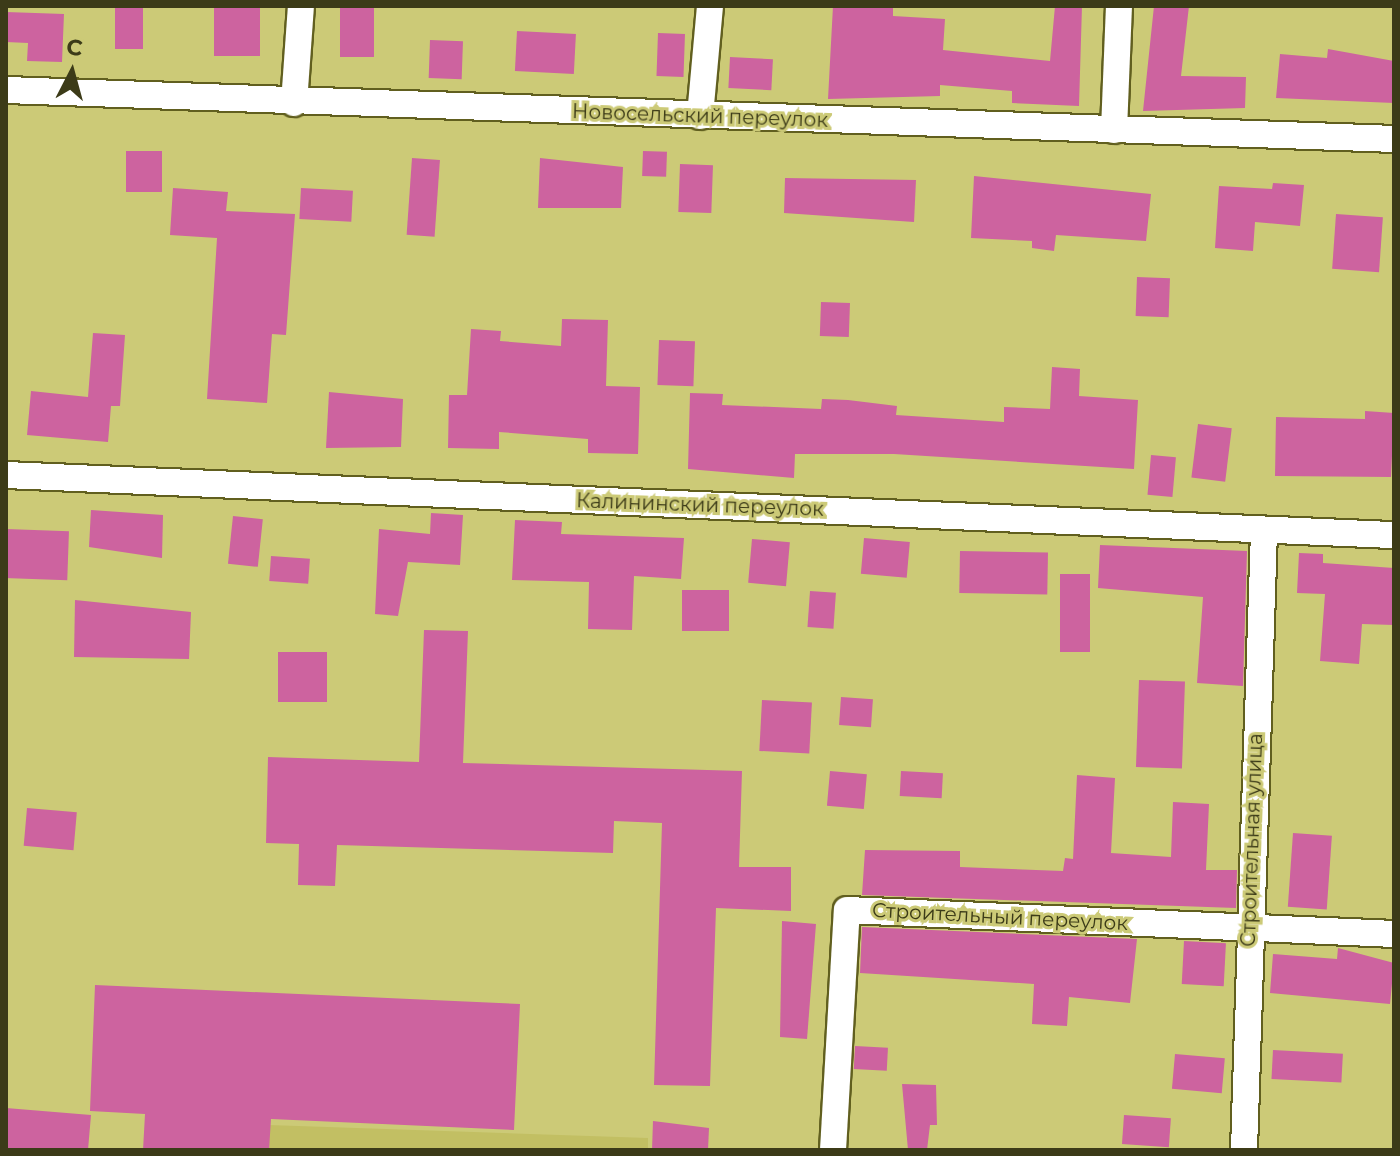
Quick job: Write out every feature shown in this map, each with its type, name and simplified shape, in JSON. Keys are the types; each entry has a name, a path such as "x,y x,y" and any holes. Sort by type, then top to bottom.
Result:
{"street":[{"path":"294,103 301,6"},
{"path":"700,116 710,6"},
{"path":"1114,130 1119,6"},
{"name":"Новосельский переулок","path":"6,90 294,103 1394,139"},
{"name":"Калининский переулок","path":"6,475 1394,535"},
{"name":"Строительная улица","path":"1244,1150 1264,530"},
{"name":"Строительный переулок","path":"833,1150 847,910 1394,934"}],"shaded area":[{"path":"209,1123 648,1138 648,1150 208,1150"}],"building":[{"path":"115,6 143,6 143,49 115,49"},
{"path":"214,6 260,6 260,56 214,56"},
{"path":"340,6 374,6 374,57 340,57"},
{"path":"833,6 893,6 893,16 945,19 943,50 1050,61 1055,6 1082,6 1079,106 1012,103 1012,91 940,85 940,96 828,99"},
{"path":"1154,6 1189,6 1181,76 1246,77 1245,108 1143,111"},
{"path":"6,12 64,14 62,62 27,61 28,43 6,42"},
{"path":"517,31 576,34 574,74 515,71"},
{"path":"658,33 685,34 683,77 656,76"},
{"path":"430,40 463,41 462,79 429,78"},
{"path":"1328,49 1394,61 1394,103 1276,98 1280,54 1327,58"},
{"path":"730,57 773,59 771,90 728,88"},
{"path":"126,151 162,151 162,192 126,192"},
{"path":"643,151 667,152 666,177 642,176"},
{"path":"412,158 440,160 435,237 407,235"},
{"path":"540,158 623,167 621,208 538,208"},
{"path":"680,164 713,165 711,213 678,212"},
{"path":"974,176 1151,194 1146,241 1056,235 1054,251 1032,248 1032,241 971,238"},
{"path":"785,178 916,180 914,222 784,213"},
{"path":"1273,183 1304,185 1300,226 1255,222 1253,251 1215,248 1219,186 1272,189"},
{"path":"173,188 228,192 226,211 295,214 286,335 272,334 267,403 207,399 217,238 170,235"},
{"path":"301,188 353,191 351,222 299,219"},
{"path":"1336,214 1383,217 1379,272 1332,269"},
{"path":"1137,277 1170,278 1169,317 1136,316"},
{"path":"821,302 850,303 849,337 820,336"},
{"path":"562,319 608,320 606,386 640,387 638,454 588,453 588,439 499,432 499,449 448,448 449,395 467,395 471,329 501,331 500,341 561,346"},
{"path":"93,333 125,335 120,406 111,406 108,442 27,435 31,391 88,397"},
{"path":"659,340 695,341 693,386 657,385"},
{"path":"1052,367 1080,369 1079,396 1138,400 1134,469 894,454 795,454 794,478 688,469 690,393 723,394 722,405 821,409 822,399 848,400 897,406 896,415 1004,422 1004,407 1050,409"},
{"path":"329,392 403,399 401,447 326,448"},
{"path":"1365,411 1394,413 1391,477 1275,476 1276,417 1365,419"},
{"path":"1198,424 1232,428 1225,482 1191,478"},
{"path":"1151,455 1176,457 1172,497 1148,495"},
{"path":"91,510 163,515 162,558 89,547"},
{"path":"431,513 463,515 460,565 408,562 398,616 375,614 379,529 430,534"},
{"path":"233,516 263,519 258,567 228,564"},
{"path":"515,520 562,522 561,534 684,538 681,579 634,576 632,630 588,629 589,582 512,580"},
{"path":"6,529 69,531 67,580 6,578"},
{"path":"864,538 910,542 907,578 861,574"},
{"path":"752,539 790,542 786,586 748,583"},
{"path":"1100,545 1247,551 1243,686 1197,683 1203,597 1098,588"},
{"path":"960,551 1048,553 1047,595 959,593"},
{"path":"1299,553 1323,554 1323,563 1394,568 1394,625 1362,624 1359,664 1320,661 1325,594 1297,593"},
{"path":"271,556 310,559 308,584 269,581"},
{"path":"1060,574 1090,574 1090,652 1060,652"},
{"path":"682,590 729,590 729,631 682,631"},
{"path":"810,591 836,593 833,629 807,627"},
{"path":"75,600 191,612 189,659 74,657"},
{"path":"424,630 468,631 463,763 742,771 739,867 791,867 791,911 716,908 710,1086 654,1085 662,823 614,821 613,853 337,845 335,886 298,885 299,844 266,843 268,757 419,762"},
{"path":"278,652 327,652 327,702 278,702"},
{"path":"1139,680 1185,682 1182,769 1136,767"},
{"path":"841,697 873,699 871,727 839,725"},
{"path":"762,700 812,703 809,754 759,751"},
{"path":"830,771 867,774 864,809 827,806"},
{"path":"901,771 943,773 942,798 900,796"},
{"path":"1077,775 1115,778 1111,853 1171,857 1173,802 1209,804 1206,870 1237,870 1236,908 862,895 865,850 960,851 960,867 1063,871 1065,858 1073,859"},
{"path":"27,808 77,812 73,850 24,846"},
{"path":"1293,833 1332,836 1327,910 1288,907"},
{"path":"782,921 816,924 807,1039 780,1037"},
{"path":"862,927 1137,939 1130,1003 1069,997 1067,1026 1032,1024 1034,984 860,973"},
{"path":"1184,941 1226,943 1224,986 1182,984"},
{"path":"1338,948 1394,963 1390,1004 1270,993 1273,954 1337,959"},
{"path":"95,985 520,1004 514,1130 271,1119 269,1150 143,1150 145,1114 90,1111"},
{"path":"855,1046 888,1048 887,1071 854,1069"},
{"path":"1273,1050 1343,1054 1341,1083 1271,1079"},
{"path":"1175,1054 1225,1058 1222,1093 1172,1089"},
{"path":"902,1084 936,1085 937,1125 930,1125 927,1150 908,1150"},
{"path":"6,1108 91,1115 88,1150 6,1150"},
{"path":"1124,1115 1171,1118 1169,1147 1122,1144"},
{"path":"653,1121 709,1128 708,1150 652,1150"}]}
